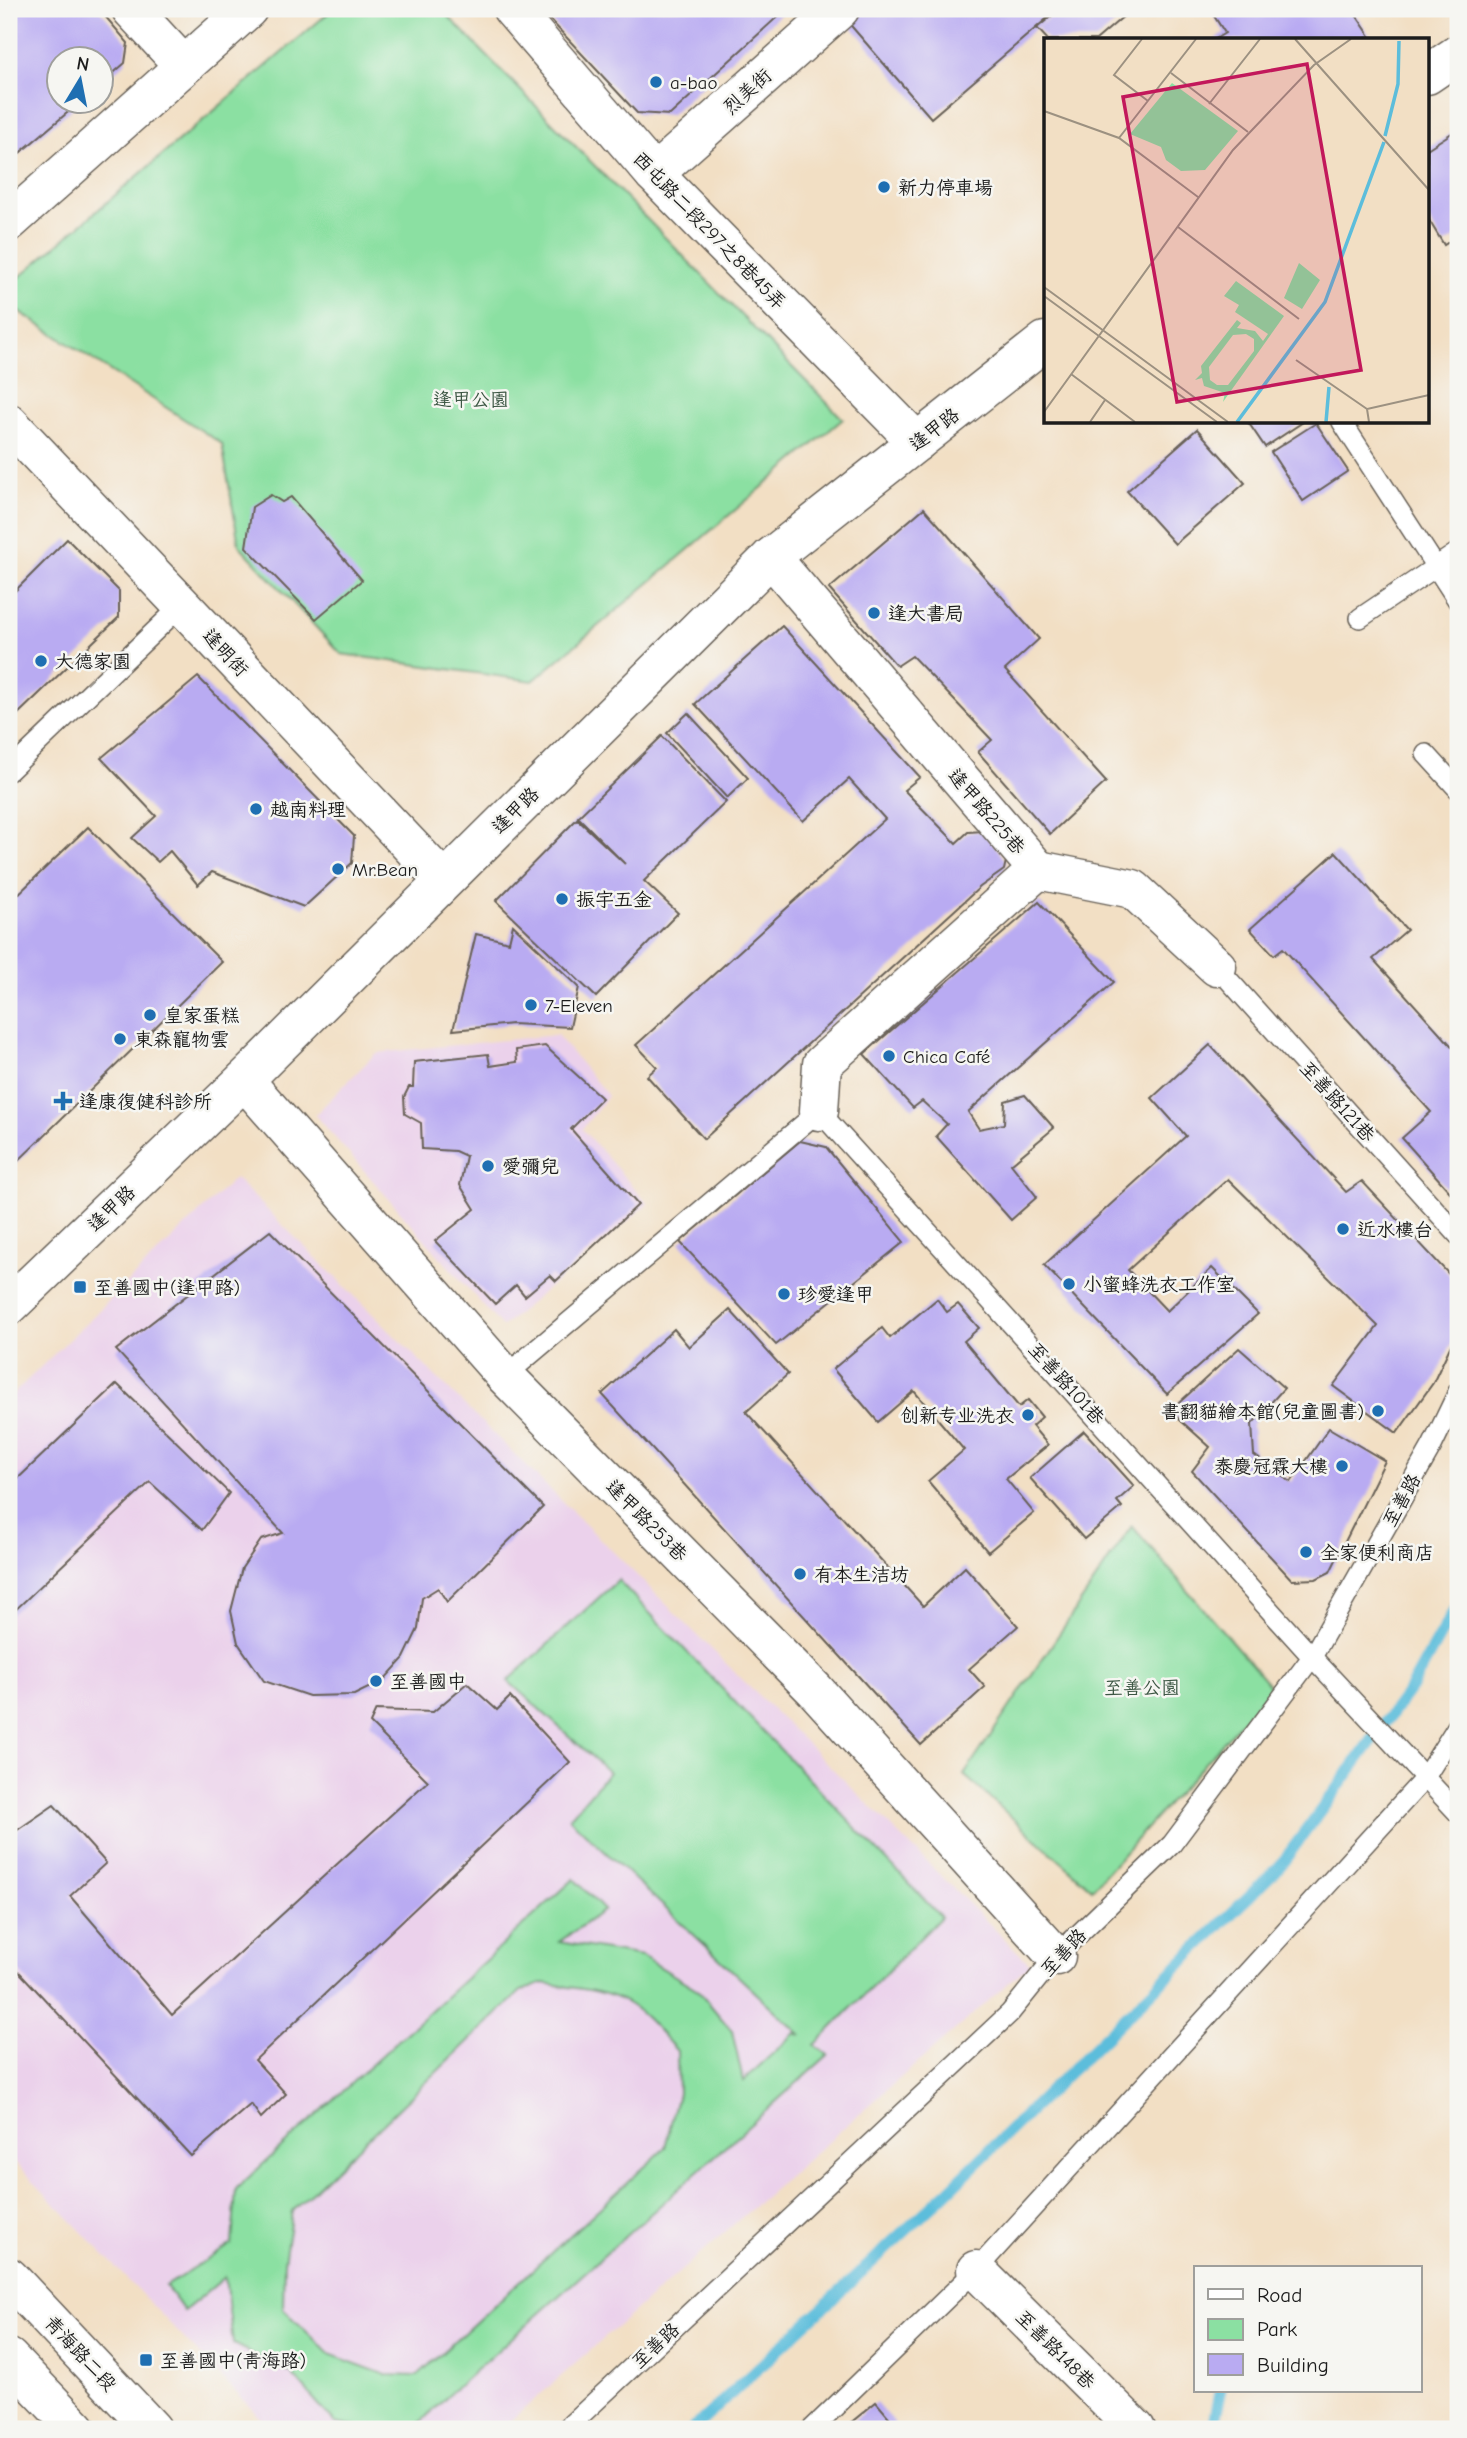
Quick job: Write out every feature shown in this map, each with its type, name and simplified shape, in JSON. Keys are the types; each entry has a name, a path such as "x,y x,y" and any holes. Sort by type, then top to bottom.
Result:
{"street":[{"path":"131,9 183,65"},
{"path":"9,222 248,9"},
{"name":"西屯路二段297之8巷45弄","path":"512,9 654,174 917,442"},
{"name":"烈美街","path":"654,174 840,9"},
{"path":"1428,74 1458,54"},
{"name":"逢甲路","path":"9,1306 244,1080 771,557 1044,342"},
{"name":"逢明街","path":"9,423 443,880"},
{"name":"逢甲路225巷","path":"771,557 1038,870 822,1064 819,1111"},
{"path":"1038,870 1133,889 1217,967"},
{"name":"逢甲路253巷","path":"244,1080 505,1376 815,1690 1056,1956"},
{"name":"至善路148巷","path":"976,2270 1136,2429"},
{"name":"青海路二段","path":"9,2277 152,2429"},
{"path":"9,2358 76,2429"}],"lane":[{"path":"1343,424 1458,601"},
{"path":"1360,618 1458,552"},
{"path":"9,771 182,605"},
{"path":"1426,754 1458,789"},
{"name":"至善路121巷","path":"1217,967 1458,1235"},
{"path":"505,1376 819,1111"},
{"name":"至善路101巷","path":"819,1111 1423,1779 1458,1813"},
{"name":"至善路","path":"566,2429 1010,2012 1056,1956 1172,1844 1312,1657 1432,1446 1458,1392"},
{"path":"812,2429 976,2270 1423,1779 1458,1725"}],"shaded area":[{"name":"愛彌兒","path":"557,1035 608,1096 582,1129 648,1204 502,1327 315,1115 376,1053"},
{"name":"至善國中","path":"235,1178 1030,1964 501,2429 271,2429 9,2156 9,1398"}],"green space":[{"name":"逢甲公園","path":"333,9 441,9 843,419 533,681 341,654 239,545 222,444 9,305 9,286"},
{"name":"至善公園","path":"1132,1526 1272,1688 1092,1889 964,1775"},
{"path":"618,1580 941,1917 815,2045 828,2055 448,2395 414,2429 364,2429 335,2423 291,2373 233,2344 225,2277 184,2311 166,2286 232,2244 236,2189 574,1879 604,1910 559,1942 642,1956 698,1990 732,2031 743,2081 795,2033 802,2036 569,1818 609,1772 508,1681","holes":["544,1983 596,1992 625,2002 646,2018 677,2051 678,2093 665,2148 417,2376 386,2375 329,2354 283,2308 284,2262 292,2211 521,1991"]}],"building":[{"path":"9,9 99,9 128,43 125,63 116,71 116,46 46,46 46,116 63,116 9,162 9,50 14,45 9,39"},
{"path":"540,9 786,9 670,115 637,113"},
{"path":"859,9 1058,9 931,118 846,20"},
{"path":"1060,9 1132,9 1098,38 1046,38 1037,28"},
{"path":"1225,9 1352,9 1370,36 1217,38 1225,33 1214,16"},
{"path":"1458,129 1458,236 1444,245 1428,219 1428,148"},
{"path":"1249,424 1300,424 1265,447"},
{"path":"1317,424 1348,471 1303,501 1271,452"},
{"path":"1197,429 1245,483 1175,544 1127,491"},
{"path":"271,495 282,502 291,497 362,580 316,619 246,547 252,507"},
{"path":"924,508 1039,639 1005,670 1106,782 1050,834 978,752 992,740 912,656 897,666 829,589"},
{"name":"大德家園","path":"67,539 119,591 119,617 18,714 9,705 9,597"},
{"path":"782,626 920,777 904,790 956,843 968,832 983,831 1006,861 1004,870 980,887 704,1139 647,1076 657,1067 636,1045 885,819 849,779 803,821 695,704"},
{"path":"198,677 354,836 352,863 304,907 212,872 198,885 170,851 158,862 132,838 156,816 101,758"},
{"path":"688,713 748,778 727,798 667,733"},
{"path":"662,736 726,802 644,881 678,913 596,997 496,901 577,819 625,864 578,817"},
{"path":"88,827 222,962 9,1170 9,903"},
{"path":"1336,852 1407,930 1373,959 1458,1053 1458,1201 1402,1138 1431,1112 1283,948 1274,955 1250,929"},
{"path":"1039,902 1114,982 968,1112 979,1129 1004,1124 1005,1101 1025,1095 1054,1128 1011,1164 1037,1197 1011,1220 936,1136 947,1124 922,1101 913,1108 864,1054"},
{"path":"513,925 579,987 570,1027 512,1024 453,1030 476,934 509,942"},
{"name":"近水樓台","path":"1210,1045 1346,1192 1362,1181 1458,1284 1458,1330 1433,1383 1397,1433 1333,1386 1378,1326 1228,1179 1128,1270 1167,1311 1212,1268 1258,1314 1167,1394 1044,1265 1186,1136 1152,1098"},
{"name":"愛彌兒","path":"545,1046 602,1098 571,1129 638,1205 556,1281 550,1275 525,1296 516,1285 495,1304 435,1241 475,1209 460,1185 466,1156 455,1151 422,1149 421,1123 405,1114 404,1097 409,1087 413,1087 414,1062 488,1054 490,1066 517,1062 516,1050"},
{"name":"珍愛逢甲","path":"800,1141 826,1147 904,1242 776,1345 680,1242"},
{"path":"270,1231 543,1507 447,1602 438,1588 422,1598 418,1629 404,1658 383,1681 354,1695 309,1696 264,1681 238,1643 231,1611 242,1568 261,1540 283,1533 116,1350"},
{"path":"937,1299 947,1312 958,1304 979,1328 964,1341 1019,1407 1028,1400 1042,1417 1032,1426 1048,1445 1006,1479 1034,1513 988,1552 928,1481 964,1450 914,1391 878,1422 833,1369 882,1328 890,1338"},
{"path":"730,1310 788,1374 746,1412 923,1606 965,1567 1018,1626 969,1669 985,1687 921,1745 602,1394 674,1329 689,1347"},
{"name":"泰慶冠霖大樓","path":"1239,1348 1284,1388 1252,1424 1254,1455 1291,1482 1329,1428 1385,1461 1330,1572 1316,1579 1292,1580 1192,1471 1210,1447 1170,1411"},
{"path":"117,1384 229,1493 202,1530 150,1482 9,1616 9,1487"},
{"path":"1084,1431 1134,1486 1117,1501 1122,1507 1084,1539 1030,1478"},
{"path":"467,1683 497,1710 510,1697 570,1762 255,2060 286,2094 261,2118 251,2104 191,2156 9,1961 9,1829 13,1833 54,1805 106,1863 70,1896 172,2015 428,1781 370,1723 376,1710 433,1712"},
{"path":"876,2402 899,2429 843,2429"}],"waterway":[{"path":"693,2429 948,2191 1280,1866 1412,1686 1458,1603"},
{"path":"1212,2429 1220,2392"}],"place":[{"name":"a-bao","path":"656,82"},
{"name":"新力停車場","path":"884,187"},
{"name":"逢大書局","path":"874,613"},
{"name":"大德家園","path":"41,661"},
{"name":"越南料理","path":"256,809"},
{"name":"Mr.Bean","path":"338,869"},
{"name":"振宇五金","path":"562,899"},
{"name":"7-Eleven","path":"531,1005"},
{"name":"皇家蛋糕","path":"150,1015"},
{"name":"東森寵物雲","path":"120,1039"},
{"name":"Chica Café","path":"889,1056"},
{"name":"逢康復健科診所","path":"63,1101"},
{"name":"愛彌兒","path":"488,1166"},
{"name":"近水樓台","path":"1343,1229"},
{"name":"小蜜蜂洗衣工作室","path":"1069,1284"},
{"name":"至善國中(逢甲路)","path":"80,1287"},
{"name":"珍愛逢甲","path":"784,1294"},
{"name":"書翻貓繪本館(兒童圖書)","path":"1378,1411"},
{"name":"创新专业洗衣","path":"1028,1415"},
{"name":"泰慶冠霖大樓","path":"1342,1466"},
{"name":"全家便利商店","path":"1306,1552"},
{"name":"有本生洁坊","path":"800,1574"},
{"name":"至善國中","path":"376,1681"},
{"name":"至善國中(青海路)","path":"146,2360"}]}
